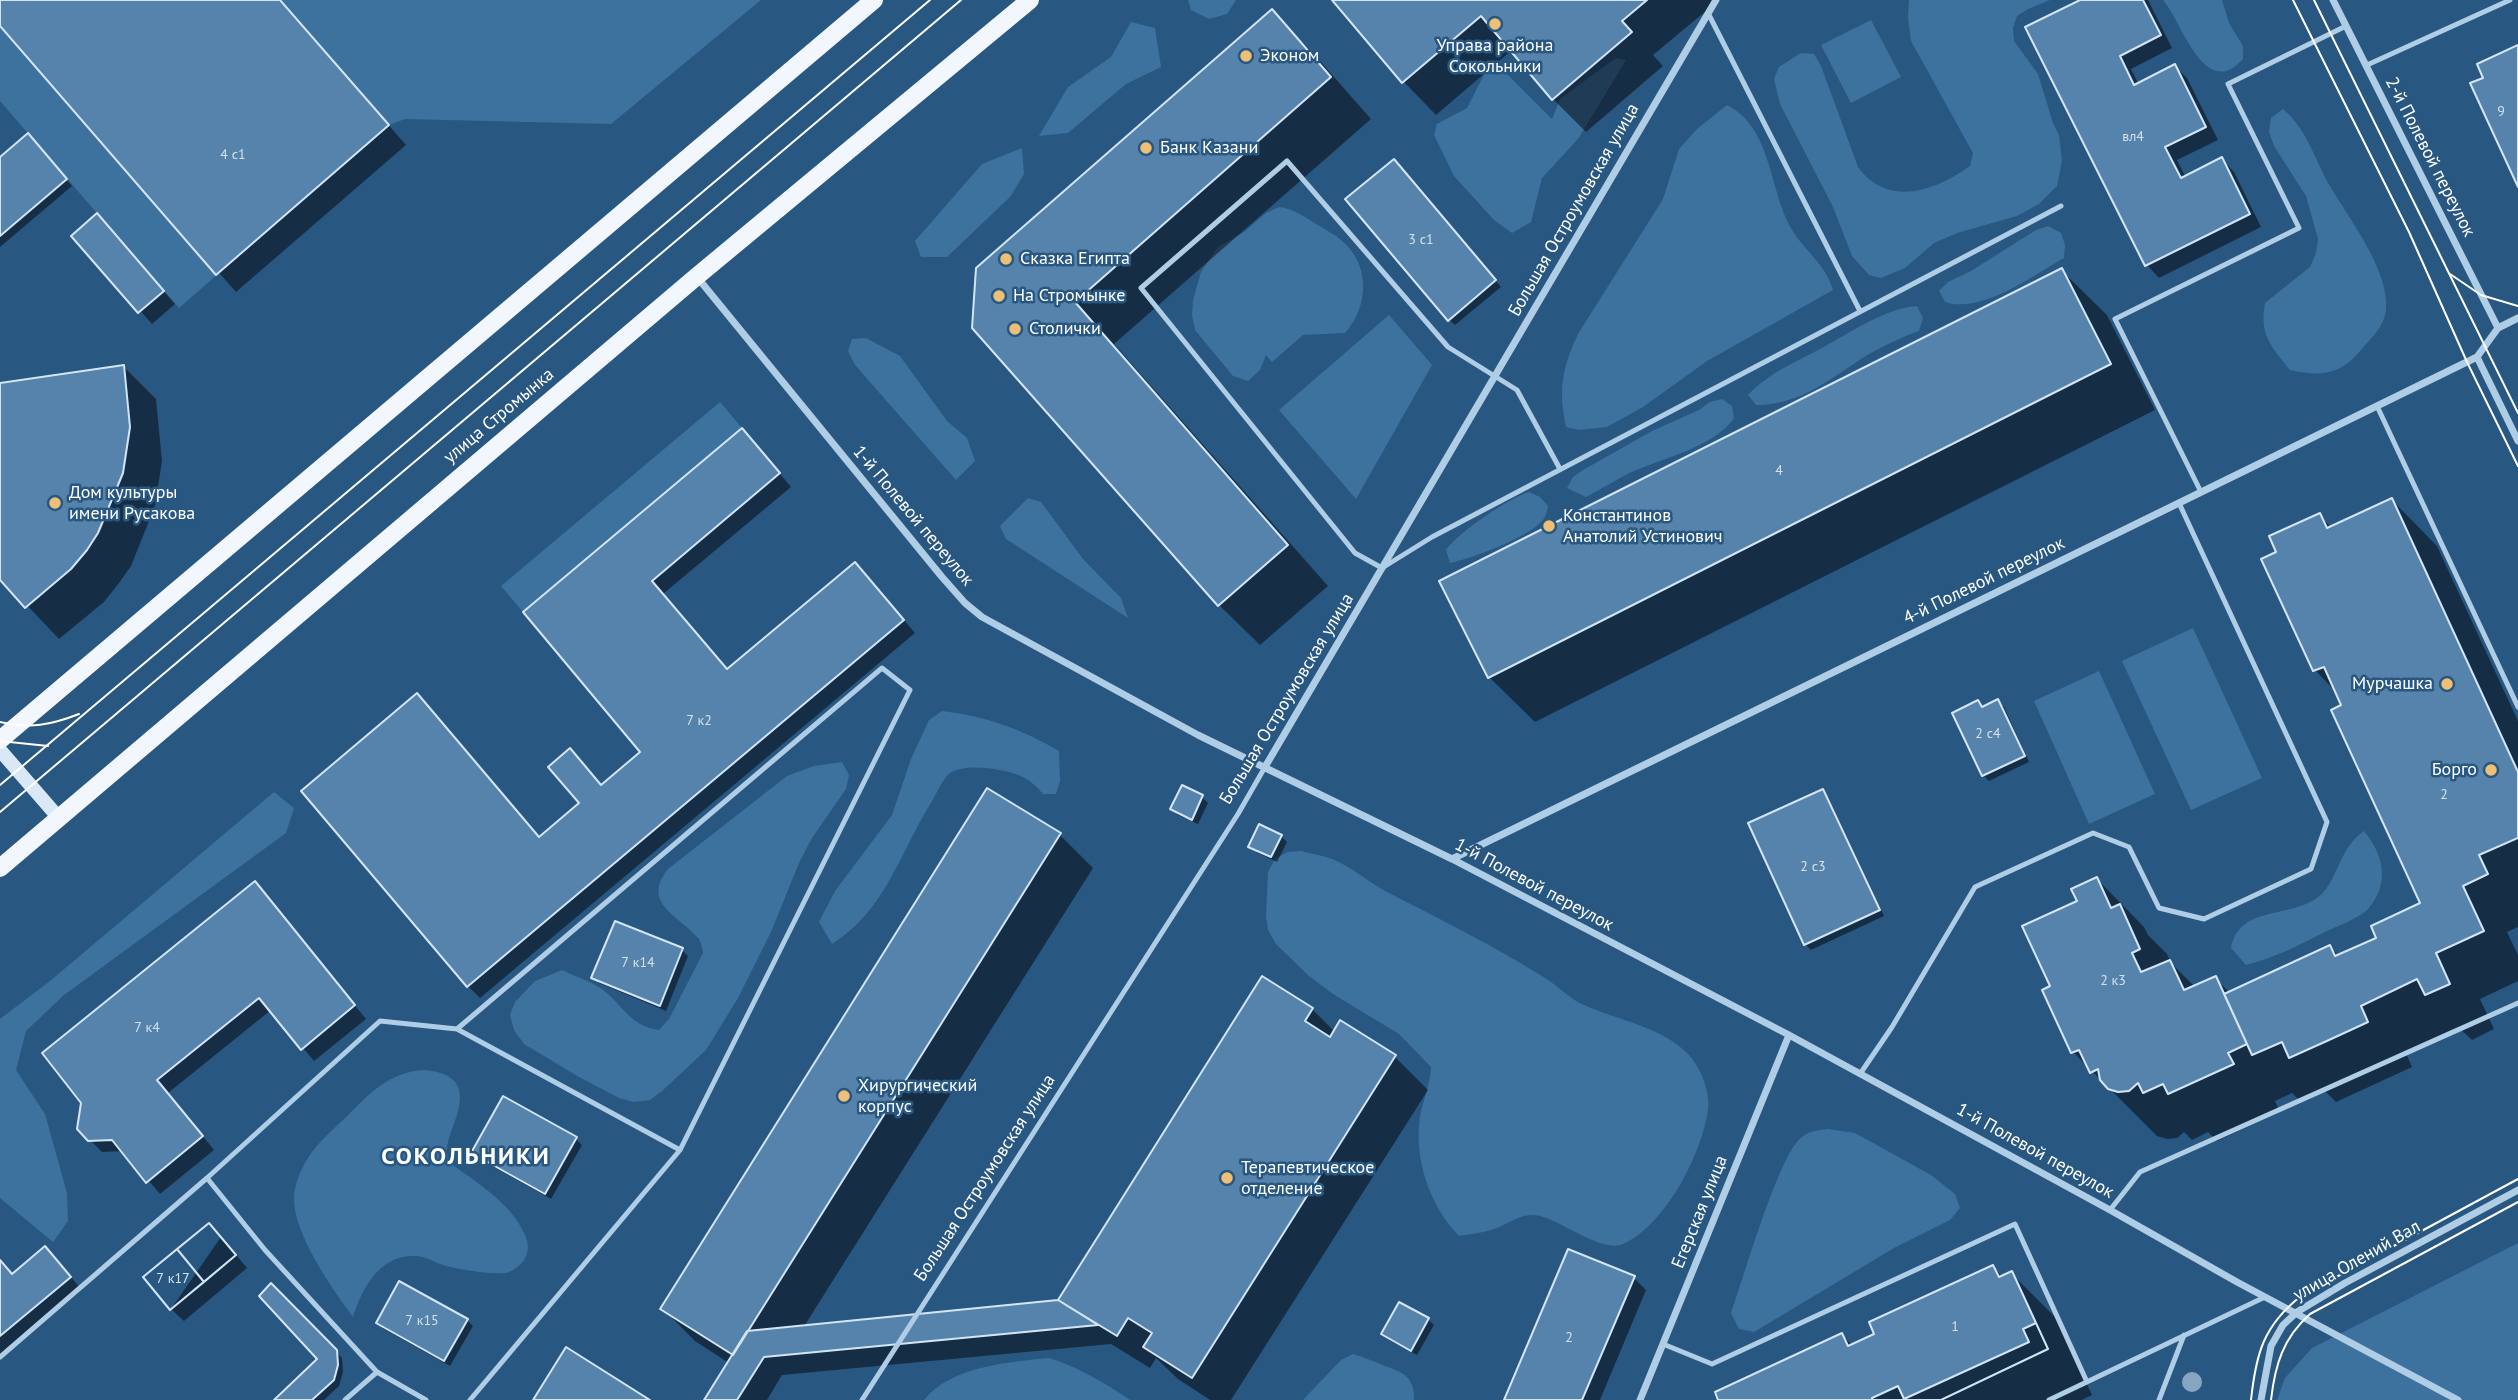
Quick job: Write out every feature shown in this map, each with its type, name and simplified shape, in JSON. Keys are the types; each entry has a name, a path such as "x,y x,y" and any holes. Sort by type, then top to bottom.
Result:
{"main road":[{"path":"0,740 874,0"},
{"name":"улица Стромынка","path":"0,868 696,276 1030,0"}],"street":[{"name":"Большая Остроумовская улица","path":"1265,767 1716,0"},
{"name":"2-й Полевой переулок","path":"2333,0 2498,328"},
{"name":"1-й Полевой переулок","path":"696,276 965,603 1006,631 1198,735 1452,859 1789,1035 2458,1400"},
{"name":"4-й Полевой переулок","path":"1452,859 2477,357 2498,328 2518,318"},
{"path":"2477,357 2518,441"},
{"path":"0,750 58,817"},
{"name":"Егерская улица","path":"1640,1400 1789,1035"},
{"name":"улица Олений Вал","path":"2261,1400 2271,1346 2283,1325 2297,1312 2345,1283 2518,1190"}],"lane":[{"path":"2367,65 2511,0"},
{"path":"1708,13 1860,311"},
{"path":"2201,492 2115,319 2299,228 2228,84 2346,26"},
{"path":"1560,470 1517,390 1448,347 1287,161 1141,288 1355,553 1382,568 1432,537 1560,470 1860,311 2061,206"},
{"path":"2377,406 2518,707"},
{"path":"1860,1074 1892,1027 1975,887 2093,833 2129,847 2159,908 2204,919 2311,869 2327,822 2179,503"},
{"path":"457,1029 882,668 910,690 680,1150 470,1400"},
{"name":"Большая Остроумовская улица","path":"862,1400 1238,814 1265,767"},
{"path":"2110,1210 2140,1172 2518,1003"},
{"path":"0,1357 207,1178 380,1021 457,1029 680,1150"},
{"path":"207,1178 265,1250 377,1372 426,1400"},
{"path":"1663,1344 1712,1364 2015,1224 2087,1382"},
{"path":"2049,1400 2265,1297"},
{"path":"2159,1400 2184,1335"},
{"path":"345,1400 377,1372"}],"shaded area":[{"path":"0,0 761,0 611,124 405,119 389,125 179,308 0,101"},
{"path":"1188,0 1236,0 1227,14 1209,19 1191,10"},
{"path":"1909,0 2050,0 2017,16 2013,28 2014,41 2038,74 2059,135 2062,161 2057,186 2039,204 2017,216 1957,233 1934,243 1905,268 1881,278 1869,275 1852,256 1833,207 1780,104 1774,79 1779,67 1801,53 1814,54 1821,66 1858,167 1870,180 1883,188 1912,191 1927,188 1956,175 1970,166 1973,153 1911,41"},
{"path":"2163,0 2222,0 2229,23 2243,46 2243,59 2229,70 2217,71 2206,65 2196,54"},
{"path":"1871,20 1901,77 1851,103 1821,45"},
{"path":"1131,22 1155,28 1161,67 1126,84 1068,133 1039,136 1068,87 1111,57"},
{"path":"1616,58 1626,60 1578,139 1542,178 1531,222 1512,233 1494,220 1454,176 1434,135 1437,124 1467,108 1492,59 1552,119 1560,99"},
{"path":"1727,105 1742,115 1753,128 1768,160 1791,228 1820,265 1833,290 1707,361 1643,407 1607,427 1579,430 1566,427 1562,402 1563,379 1578,334 1663,199 1679,149 1697,129"},
{"path":"2283,109 2303,133 2327,181 2365,243 2381,277 2385,294 2385,316 2377,332 2345,365 2329,372 2290,370 2272,347 2265,332 2265,303 2310,267 2318,239 2306,196 2274,146 2269,132 2271,118"},
{"path":"1022,148 1024,174 1010,197 947,257 921,257 915,241 982,164"},
{"path":"1279,207 1304,216 1336,236 1351,250 1362,273 1362,298 1359,311 1345,333 1303,335 1272,362 1266,355 1260,370 1248,381 1233,376 1195,330 1193,300 1201,272 1218,247 1244,232 1266,213"},
{"path":"2048,226 2061,233 2065,245 2064,258 1990,298 1975,303 1945,302 1939,291 1948,282 1971,271 2036,230"},
{"path":"1917,306 1923,318 1919,331 1869,354 1816,388 1773,404 1756,405 1748,395 1774,374 1868,322 1893,311"},
{"path":"1389,315 1432,365 1356,499 1279,410"},
{"path":"866,338 900,356 947,421 967,438 975,461 956,480 855,365 848,351 852,339"},
{"path":"1722,399 1732,406 1734,418 1714,437 1702,444 1634,471 1586,497 1567,488 1573,477 1583,470 1652,431 1699,410 1710,402"},
{"path":"720,402 742,428 523,612 501,586"},
{"path":"1529,492 1540,497 1548,506 1542,521 1512,540 1450,563 1446,550 1461,534 1496,509"},
{"path":"1028,498 1041,502 1083,559 1121,598 1128,618 1006,539 1000,526"},
{"path":"2193,628 2262,778 2191,810 2122,661"},
{"path":"2099,671 2155,794 2089,824 2034,701"},
{"path":"942,711 1003,725 1059,751 1060,781 1056,794 1043,794 1023,777 997,769 965,768 949,774 879,897 850,930 832,944 819,922 835,891 892,815 911,759 929,720"},
{"path":"842,762 849,775 846,789 812,838 799,863 771,932 738,998 706,1050 662,1091 650,1100 634,1102 619,1098 524,1044 514,1030 510,1015 515,1002 535,981 562,970 602,989 634,1019 649,1028 659,1030 669,1019 703,953 698,939 660,900 658,891 668,869 787,776 814,766"},
{"path":"274,792 294,808 286,833 64,995 26,1031 16,1070 45,1114 67,1193 68,1221 53,1242 0,1198 0,1019 50,981"},
{"path":"2364,831 2376,850 2382,870 2379,890 2368,909 2293,948 2246,965 2231,948 2243,926 2264,915 2302,906 2322,894 2348,848"},
{"path":"1301,851 1339,862 1387,892 1526,966 1579,1002 1666,1037 1689,1055 1701,1073 1706,1087 1708,1109 1705,1126 1699,1146 1679,1186 1667,1205 1639,1235 1614,1246 1594,1241 1550,1219 1533,1215 1521,1217 1491,1230 1459,1236 1449,1225 1428,1186 1420,1156 1420,1119 1431,1067 1399,1034 1333,994 1309,976 1276,944 1268,930 1268,872 1275,859 1287,852"},
{"path":"424,1070 450,1077 460,1092 458,1111 447,1145 450,1161 509,1210 526,1237 527,1254 518,1267 501,1273 456,1268 420,1256 400,1258 381,1268 373,1276 353,1317 335,1292 300,1228 294,1198 300,1172 327,1135 382,1085 401,1075"},
{"path":"1828,1129 1855,1133 1931,1175 1955,1194 1960,1208 1950,1220 1894,1248 1754,1332 1739,1329 1731,1313 1762,1219 1783,1167 1802,1137 1811,1132"},
{"path":"2518,1243 2518,1400 2277,1400 2285,1378 2312,1348"},
{"path":"1353,1354 1405,1375 1412,1385 1414,1400 1303,1400 1341,1360"},
{"path":"1049,1358 1091,1376 1130,1400 924,1400 949,1380 965,1373 999,1364"}],"building":[{"path":"0,0 280,0 389,125 216,275 0,26"},
{"path":"1332,0 1647,0 1622,21 1632,32 1552,100 1481,16 1402,83"},
{"path":"2080,0 2143,0 2161,35 2120,56 2134,85 2175,64 2206,127 2165,147 2181,178 2222,157 2250,214 2145,266 2025,27"},
{"path":"1272,9 1331,77 1075,302 1288,545 1218,606 972,328 976,268"},
{"path":"2518,45 2518,187 2470,83 2483,78 2477,64"},
{"path":"28,133 67,179 0,236 0,157"},
{"path":"1394,159 1496,280 1448,321 1345,199"},
{"path":"97,213 164,291 138,313 71,236"},
{"path":"2062,268 2111,364 1488,678 1439,581"},
{"name":"Дом культуры имени Русакова","path":"124,365 130,427 123,473 98,533 87,550 71,569 25,608 0,580 0,383"},
{"path":"742,428 780,473 652,581 727,669 855,562 904,620 467,987 301,791 417,693 539,837 579,803 548,767 570,748 601,785 640,752 523,612"},
{"path":"2392,498 2518,772 2518,838 2479,855 2488,874 2463,886 2484,931 2436,953 2450,984 2425,995 2417,979 2361,1006 2368,1022 2329,1040 2289,1058 2282,1042 2252,1055 2224,994 2330,945 2335,956 2376,938 2371,926 2420,903 2331,710 2341,705 2324,667 2313,671 2261,559 2276,552 2269,536 2320,513 2327,528"},
{"path":"1998,699 2025,756 1982,776 1952,713 1978,700 1982,707"},
{"path":"1182,785 1203,795 1192,820 1170,809"},
{"name":"Хирургический корпус","path":"987,788 1061,833 733,1355 660,1309"},
{"path":"1823,789 1880,910 1804,945 1748,823"},
{"path":"1259,824 1282,835 1271,857 1248,847"},
{"path":"2097,877 2111,908 2120,904 2140,949 2132,953 2141,972 2170,960 2184,990 2216,976 2247,1044 2228,1053 2234,1064 2168,1094 2163,1084 2143,1093 2138,1083 2129,1091 2118,1092 2108,1089 2100,1080 2098,1069 2090,1073 2079,1050 2071,1053 2042,990 2050,986 2022,926 2077,901 2071,889"},
{"path":"255,881 355,1005 301,1050 259,998 157,1080 203,1136 146,1183 112,1140 88,1141 77,1129 81,1103 42,1053"},
{"path":"615,921 683,948 660,1006 591,978"},
{"name":"Терапевтическое отделение","path":"1262,976 1313,1008 1305,1021 1330,1037 1340,1020 1396,1055 1192,1378 1143,1347 1152,1333 1128,1318 1117,1336 1058,1300"},
{"path":"503,1096 577,1137 545,1194 471,1153"},
{"path":"209,1223 236,1255 170,1310 143,1277"},
{"path":"209,1223 236,1255 204,1282 177,1249"},
{"path":"45,1246 71,1277 0,1336 0,1260 12,1274"},
{"path":"177,1249 204,1282 170,1310 143,1277"},
{"path":"1568,1249 1635,1276 1582,1400 1504,1400"},
{"path":"1993,1265 1999,1277 2012,1271 2048,1349 1941,1400 1718,1400 1715,1392 1842,1333 1848,1346 1874,1334 1869,1322"},
{"path":"399,1281 468,1319 444,1361 376,1323"},
{"path":"271,1283 337,1350 338,1365 334,1380 312,1400 274,1400 317,1359 259,1296"},
{"path":"1058,1300 1098,1325 764,1357 737,1400 704,1400 747,1331"},
{"path":"1399,1302 1429,1318 1411,1351 1381,1334"},
{"path":"2036,1323 2048,1349 1941,1400 1873,1400 1872,1398 1898,1386 1904,1399 2029,1342 2023,1329"},
{"path":"566,1347 650,1400 533,1400"}],"tram line":[{"path":"0,785 930,0"},
{"path":"0,812 961,0"},
{"path":"2293,0 2409,232 2467,362 2518,466"},
{"path":"2314,0 2518,413"},
{"path":"2450,274 2481,295 2518,306"},
{"path":"0,722 40,725 79,714"},
{"path":"0,741 48,746"},
{"path":"2251,1400 2264,1342 2278,1318 2301,1296 2518,1179"},
{"path":"2271,1400 2282,1353 2293,1333 2310,1314 2518,1202"}],"place":[{"name":"Управа района Сокольники","path":"1495,24"},
{"name":"Эконом","path":"1246,56"},
{"name":"Банк Казани","path":"1146,148"},
{"name":"Сказка Египта","path":"1006,259"},
{"name":"На Стромынке","path":"999,296"},
{"name":"Столички","path":"1015,329"},
{"name":"Дом культуры имени Русакова","path":"55,503"},
{"name":"Константинов Анатолий Устинович","path":"1549,526"},
{"name":"Мурчашка","path":"2447,684"},
{"name":"Борго","path":"2491,770"},
{"name":"Хирургический корпус","path":"844,1096"},
{"name":"Терапевтическое отделение","path":"1227,1178"}],"district":[{"name":"СОКОЛЬНИКИ","path":"466,1157"}]}
